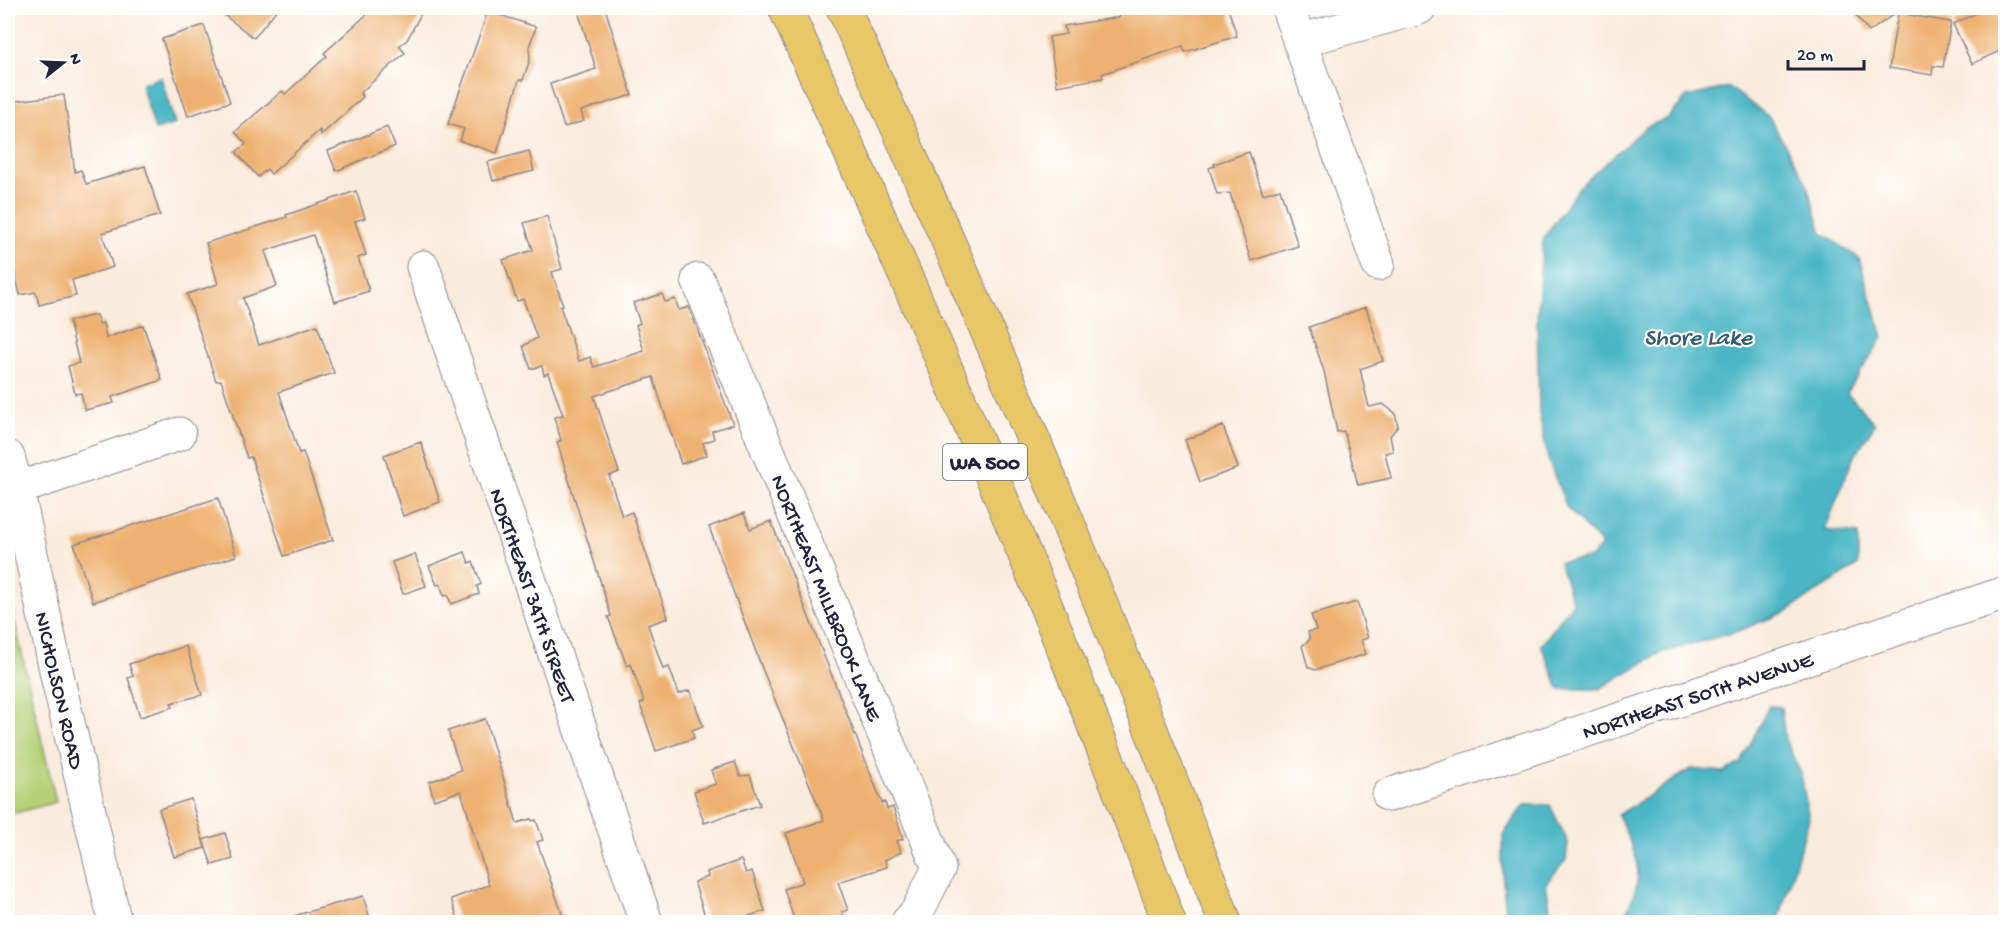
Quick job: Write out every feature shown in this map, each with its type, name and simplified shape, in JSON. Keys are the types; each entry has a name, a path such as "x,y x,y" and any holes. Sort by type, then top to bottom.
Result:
{"highway":[{"name":"WA 500","path":"785,8 883,221 1036,584 1169,922"},
{"name":"WA 500","path":"843,8 953,250 1079,547 1225,922"}],"street":[{"path":"1288,8 1378,264"},
{"path":"1299,40 1419,8"},
{"name":"NORTHEAST 34TH STREET","path":"423,267 646,922"},
{"name":"NORTHEAST MILLBROOK LANE","path":"698,280 939,868 912,917"},
{"path":"17,489 179,434"},
{"name":"NICHOLSON ROAD","path":"8,457 115,922"},
{"name":"NORTHEAST 50TH AVENUE","path":"1389,795 2006,593"}],"green space":[{"path":"8,594 56,802 8,815"}],"water":[{"path":"161,77 175,124 155,130 141,84"},
{"name":"Shore Lake","path":"1729,87 1769,117 1806,182 1822,233 1859,258 1883,337 1847,393 1875,424 1853,458 1825,530 1858,534 1858,565 1786,612 1735,632 1660,653 1599,689 1559,689 1541,645 1573,603 1559,562 1591,558 1602,545 1567,508 1548,459 1539,413 1537,319 1543,239 1579,187 1646,127 1668,118 1687,97"},
{"path":"1769,706 1781,707 1785,739 1801,774 1809,819 1778,922 1621,922 1635,892 1638,868 1618,815 1691,769 1724,772 1741,763"},
{"path":"1524,805 1550,805 1568,843 1566,860 1546,883 1551,915 1548,922 1507,922 1503,884 1503,834"}],"building":[{"path":"215,8 278,8 254,38"},
{"path":"374,8 424,8 407,40 399,46 405,53 360,93 363,97 321,135 320,130 271,174 267,169 258,177 236,152 246,144 235,132 282,91 285,94 327,56 324,53"},
{"path":"577,8 605,8 632,95 581,111 584,121 564,127 550,84 596,69"},
{"path":"1117,8 1228,8 1237,36 1185,52 1183,46 1102,74 1103,78 1057,86 1049,37 1066,34 1064,26 1120,17"},
{"path":"1850,8 1902,8 1869,32"},
{"path":"1987,8 2006,8 2006,48 1972,64 1953,24"},
{"path":"488,11 536,27 529,47 530,59 523,80 519,80 497,153 460,141 464,129 448,124"},
{"path":"1898,13 1951,22 1943,67 1933,66 1932,75 1889,68"},
{"path":"204,25 230,102 188,116 162,39"},
{"path":"64,95 75,172 81,170 86,184 145,166 160,215 102,233 113,267 72,280 76,296 39,305 36,292 20,295 8,243 8,102"},
{"path":"387,127 395,146 336,171 328,151"},
{"path":"529,151 534,171 493,181 488,162"},
{"path":"1249,152 1263,194 1280,189 1298,246 1251,261 1230,193 1217,194 1209,168 1215,166 1214,164"},
{"path":"356,191 365,218 355,221 366,255 358,258 369,291 335,302 313,235 265,251 277,286 243,298 259,345 317,325 334,373 279,392 299,453 303,452 333,540 284,556 251,457 247,458 221,380 216,381 187,294 218,284 206,243 287,217 286,215"},
{"path":"547,216 562,269 552,272 563,305 560,306 579,361 590,357 594,367 644,351 636,325 640,323 633,303 662,294 665,302 675,299 679,310 689,307 733,424 712,431 714,439 703,443 707,455 681,464 653,377 594,396 619,472 609,476 622,516 632,512 668,618 648,625 663,669 669,667 679,694 690,690 703,726 692,730 694,738 656,751 640,704 644,702 631,664 627,666 608,617 611,616 557,442 561,440 554,417 563,415 548,373 544,375 542,366 531,369 523,346 537,338 523,299 517,301 503,260 533,250 524,223"},
{"path":"1366,307 1383,361 1360,369 1369,407 1383,404 1395,413 1398,426 1390,436 1393,451 1385,453 1391,478 1358,485 1344,431 1337,432 1324,371 1309,327"},
{"path":"96,315 99,324 103,323 106,338 143,325 162,380 112,397 114,403 85,410 81,393 75,394 68,366 79,363 69,321"},
{"path":"1223,426 1238,468 1200,482 1185,440"},
{"path":"421,442 440,502 403,516 384,455"},
{"path":"218,498 236,556 93,602 74,544"},
{"path":"744,513 750,529 771,521 882,803 885,802 887,809 893,807 903,839 897,841 901,852 885,860 887,867 838,882 848,910 842,912 845,922 795,922 784,889 803,882 786,833 824,820 762,668 709,527"},
{"path":"465,552 469,563 473,561 481,584 477,586 479,594 451,604 448,595 444,596 440,584 437,585 429,566"},
{"path":"415,554 426,586 403,594 392,562"},
{"path":"1357,602 1368,638 1361,640 1366,654 1315,670 1308,667 1302,646 1310,639 1308,632 1316,630 1311,615"},
{"path":"186,646 202,695 171,703 173,707 140,717 128,678 133,676 129,664"},
{"path":"485,719 517,823 536,820 543,840 537,842 565,922 459,922 451,899 489,885 461,791 434,800 429,782 461,770 448,731"},
{"path":"735,762 740,776 750,775 760,805 704,823 694,791 716,784 711,770"},
{"path":"191,799 205,848 174,857 159,809"},
{"path":"225,833 233,859 212,865 203,840"},
{"path":"741,860 746,873 752,871 765,911 729,922 723,922 721,917 707,922 694,882 708,877 707,872"},
{"path":"363,896 371,922 291,922 290,917"}]}
